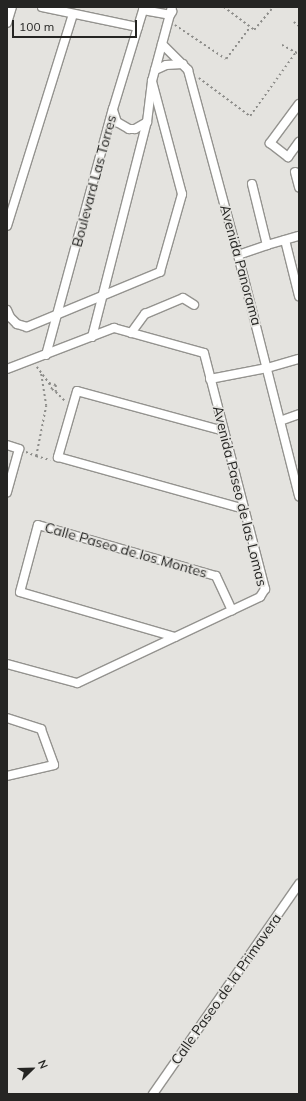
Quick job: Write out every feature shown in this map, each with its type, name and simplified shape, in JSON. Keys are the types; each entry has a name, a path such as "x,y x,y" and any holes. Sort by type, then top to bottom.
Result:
{"street":[{"path":"7,23 12,7"},
{"path":"42,7 138,27"},
{"path":"92,337 147,122 152,81 170,14 176,7"},
{"path":"144,8 170,14"},
{"name":"Boulevard Las Torres","path":"46,355 113,109 144,8"},
{"path":"7,226 73,14"},
{"path":"162,44 185,67"},
{"path":"155,70 166,65 185,67"},
{"name":"Avenida Panorama","path":"185,67 238,255 268,368 299,496"},
{"path":"7,310 10,317 17,324 27,327 160,272 182,194 152,81"},
{"path":"299,104 270,143 288,157 299,142"},
{"path":"113,109 117,122 129,129 136,129 147,122"},
{"path":"295,172 299,187"},
{"path":"252,184 267,245"},
{"path":"238,255 299,236"},
{"path":"285,240 298,291"},
{"path":"131,333 145,314 183,298 194,305"},
{"name":"Avenida Paseo de las Lomas","path":"7,369 32,361 114,328 204,353 265,589 260,597 77,683 7,664"},
{"path":"210,379 268,368 299,359"},
{"path":"224,431 77,391 58,457 244,509"},
{"path":"280,421 299,414"},
{"path":"7,445 19,449 7,492"},
{"name":"Calle Paseo de los Montes","path":"176,637 20,592 38,524 216,576 232,610"},
{"path":"7,718 40,729 54,765 7,776"},
{"name":"Calle Paseo de la Primavera","path":"153,1094 299,884"}],"path":[{"path":"224,7 254,30 273,7"},
{"path":"170,14 226,59 250,27"},
{"path":"294,22 299,26"},
{"path":"282,45 299,54"},
{"path":"185,67 250,116 296,52"},
{"path":"32,361 52,389 72,408"},
{"path":"36,456 46,406 41,373"},
{"path":"49,383 56,385 56,392"},
{"path":"19,449 53,461 58,457"}]}
